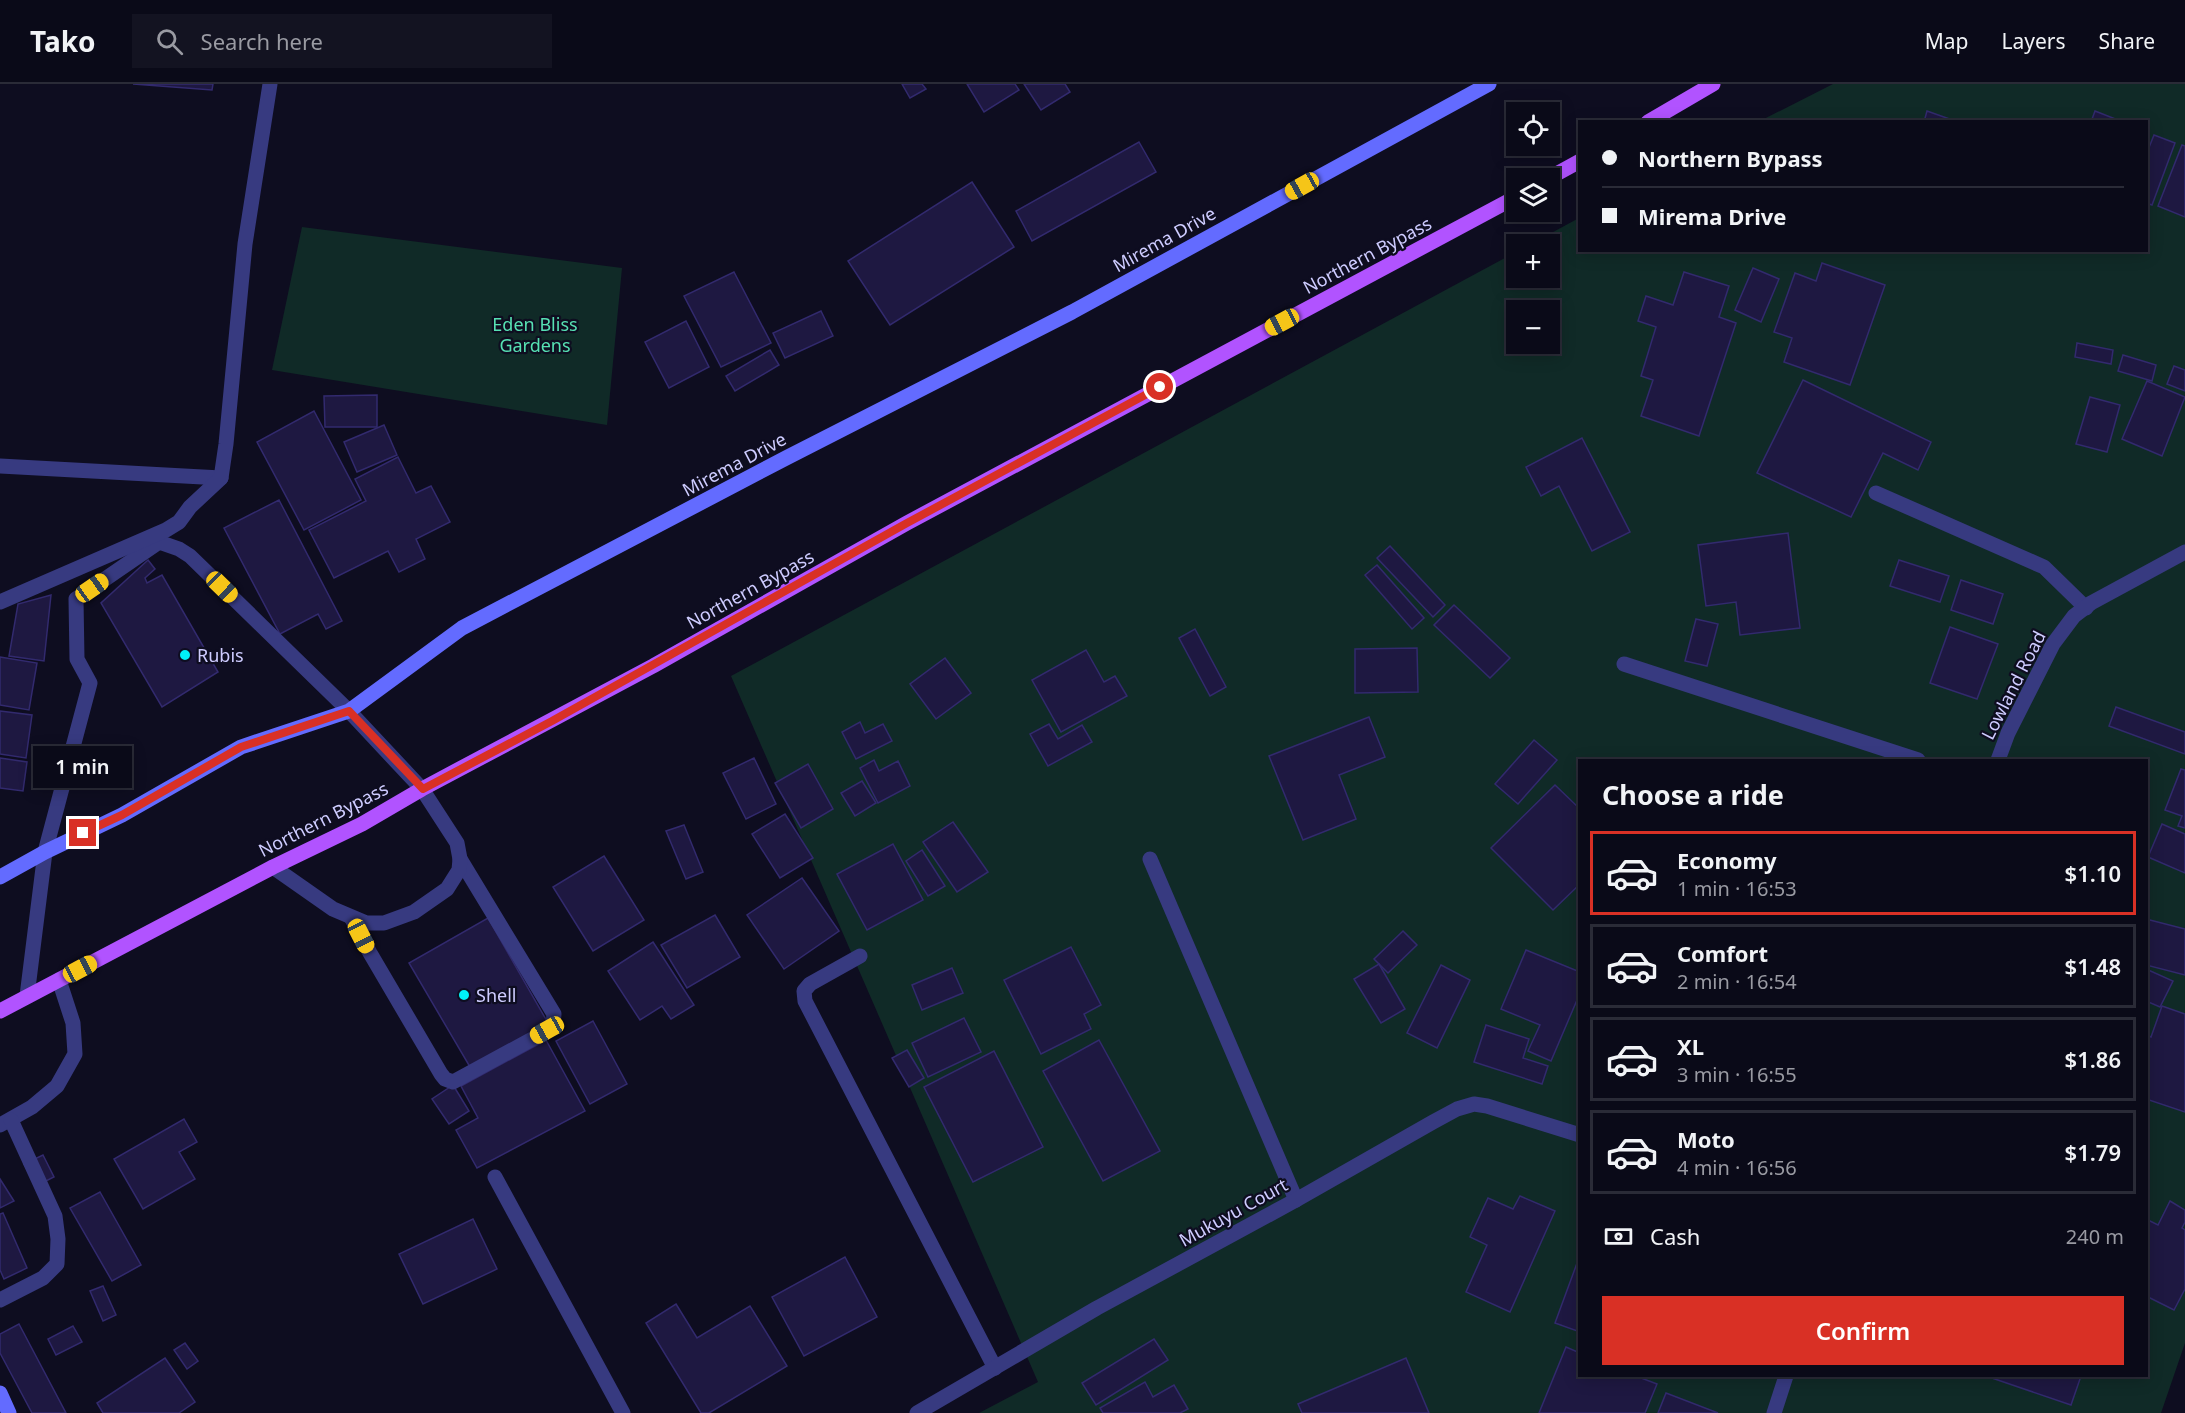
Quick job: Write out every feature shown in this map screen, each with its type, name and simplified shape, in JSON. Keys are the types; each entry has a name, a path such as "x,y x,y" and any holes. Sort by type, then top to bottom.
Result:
{"main road":[{"path":"1651,120 1713,84"},
{"path":"1560,172 1578,162"},
{"name":"Northern Bypass","path":"0,1011 273,867 362,824 652,666 907,523 1506,202"}],"street":[{"path":"0,602 166,530 178,522 190,507 221,478 245,244 270,84"},
{"name":"Mirema Drive","path":"0,877 45,852 122,815 241,747 349,711 462,628 1072,312 1489,84"},
{"path":"0,466 221,478"},
{"path":"1876,493 2044,567 2086,608"},
{"path":"27,996 45,852 90,682 77,659 76,599 159,542 190,556 349,711 423,789 457,843 460,859 459,870 447,889 414,912 384,923 366,923 352,919 333,909 273,867"},
{"name":"Lowland Road","path":"1998,759 2008,733 2053,644 2074,616 2185,552"},
{"path":"1624,664 1915,759"},
{"path":"352,919 441,1074 449,1082 453,1082 537,1036 553,1026 554,1014 460,859"},
{"path":"1150,859 1296,1200"},
{"path":"861,956 810,984 804,991 805,1000 995,1368"},
{"path":"0,1300 43,1278 57,1264 58,1239 55,1216 5,1123 32,1107 57,1086 75,1054 73,1023 59,980"},
{"name":"Mukuyu Court","path":"917,1413 1097,1308 1457,1109 1474,1104 1487,1106 1578,1135"},
{"path":"495,1177 623,1413"},
{"path":"1774,1413 1786,1377"},
{"path":"0,1393 9,1413"}],"green space":[{"path":"1833,84 2185,84 2185,1343 2161,1413 979,1413 1038,1382 731,676 1506,257 1506,288 1560,288 1560,234 1549,234 1578,219 1578,252 2148,252 2148,120 1762,120"},
{"name":"Eden Bliss Gardens","path":"302,227 622,268 607,425 272,370"}],"building":[{"path":"133,84 213,84 212,90"},
{"path":"902,84 922,84 926,89 910,98"},
{"path":"967,84 1015,84 1019,90 984,112"},
{"path":"1024,84 1065,84 1070,92 1041,110"},
{"path":"1927,111 1952,120 1925,120"},
{"path":"2095,111 2118,120 2092,120"},
{"path":"2154,135 2175,143 2152,205 2148,204 2148,150"},
{"path":"1139,142 1156,172 1032,241 1016,211"},
{"path":"2182,145 2185,146 2185,217 2158,206"},
{"path":"972,182 1014,247 890,325 848,261"},
{"path":"1822,263 1885,285 1850,385 1784,362 1792,338 1774,332 1795,273 1816,281"},
{"path":"1753,268 1779,279 1761,322 1735,310"},
{"path":"734,272 771,343 721,367 684,296"},
{"path":"1684,272 1729,286 1719,317 1736,323 1699,436 1641,416 1653,380 1641,376 1656,327 1638,321 1646,296 1673,305"},
{"path":"821,311 833,336 785,358 773,333"},
{"path":"686,321 709,367 669,388 645,342"},
{"path":"2077,343 2113,350 2111,364 2075,357"},
{"path":"770,350 779,365 735,391 726,376"},
{"path":"2123,355 2156,365 2152,381 2118,371"},
{"path":"2174,366 2185,370 2185,391 2167,384"},
{"path":"1803,380 1931,442 1918,470 1883,453 1851,517 1757,473"},
{"path":"2147,381 2185,397 2162,456 2122,439"},
{"path":"377,395 377,427 325,427 324,396"},
{"path":"2090,397 2120,405 2107,452 2076,444"},
{"path":"314,411 361,500 304,530 257,442"},
{"path":"384,425 397,455 357,472 344,442"},
{"path":"1582,438 1630,532 1592,551 1559,486 1541,496 1526,467"},
{"path":"398,457 416,493 431,486 450,522 416,539 425,559 399,572 388,551 334,578 309,530 366,501 355,479"},
{"path":"279,500 342,621 326,629 318,614 280,634 224,528"},
{"path":"1788,533 1800,628 1740,635 1736,602 1706,606 1698,545"},
{"path":"1390,546 1445,605 1433,617 1377,558"},
{"path":"148,560 155,569 145,578 147,583 162,575 218,672 162,707 101,603"},
{"path":"1899,560 1949,576 1940,602 1890,586"},
{"path":"1377,565 1424,618 1412,629 1365,575"},
{"path":"1961,580 2003,594 1993,624 1951,610"},
{"path":"51,595 44,661 9,656 18,604"},
{"path":"1454,605 1510,658 1490,678 1434,625"},
{"path":"1696,619 1718,624 1707,666 1685,661"},
{"path":"1950,627 1998,644 1977,699 1930,683"},
{"path":"1195,629 1226,687 1210,696 1179,638"},
{"path":"1417,648 1418,692 1355,693 1355,649"},
{"path":"1086,650 1104,682 1115,676 1127,696 1061,732 1032,680"},
{"path":"0,657 37,663 29,710 0,705"},
{"path":"945,658 971,693 936,719 910,684"},
{"path":"2116,707 2185,732 2185,754 2109,726"},
{"path":"0,711 32,715 26,758 0,754"},
{"path":"1369,717 1385,757 1339,775 1356,819 1303,840 1269,756"},
{"path":"860,722 865,733 883,724 892,741 856,759 842,732"},
{"path":"1049,724 1058,739 1082,725 1092,742 1048,766 1030,734"},
{"path":"1534,740 1557,760 1518,804 1495,784"},
{"path":"0,758 27,762 23,791 0,788"},
{"path":"754,758 776,804 746,819 723,773"},
{"path":"874,760 879,771 898,761 910,786 878,803 860,768"},
{"path":"808,764 833,809 801,828 775,783"},
{"path":"2181,769 2185,770 2185,828 2178,826 2182,816 2165,810"},
{"path":"862,781 876,803 855,816 841,793"},
{"path":"1555,785 1578,807 1578,886 1553,910 1491,848"},
{"path":"785,814 813,858 780,878 752,834"},
{"path":"953,822 988,872 957,892 923,842"},
{"path":"2162,824 2185,834 2185,873 2148,857"},
{"path":"684,825 703,872 686,879 666,831"},
{"path":"893,844 923,900 867,930 837,874"},
{"path":"922,850 945,886 928,896 906,861"},
{"path":"604,856 644,920 593,951 553,887"},
{"path":"802,878 839,931 784,969 747,915"},
{"path":"715,915 740,957 687,988 661,945"},
{"path":"488,918 548,1023 470,1067 409,963"},
{"path":"2148,920 2185,929 2185,975 2148,966"},
{"path":"1403,931 1417,945 1388,973 1374,959"},
{"path":"653,942 694,1005 671,1019 662,1006 640,1020 608,971"},
{"path":"1071,947 1101,1005 1084,1014 1091,1029 1041,1054 1004,980"},
{"path":"1526,950 1578,971 1578,998 1551,1061 1528,1051 1540,1025 1501,1009"},
{"path":"1379,964 1405,1009 1381,1023 1354,979"},
{"path":"1441,965 1470,980 1437,1048 1407,1033"},
{"path":"952,968 963,993 922,1010 912,985"},
{"path":"2148,970 2173,981 2160,1007 2148,1002"},
{"path":"2162,1006 2185,1014 2185,1112 2148,1100 2148,1036 2151,1037"},
{"path":"964,1018 981,1052 928,1077 912,1043"},
{"path":"593,1021 627,1084 590,1104 556,1041"},
{"path":"1486,1025 1529,1039 1523,1058 1548,1066 1542,1084 1474,1062"},
{"path":"546,1040 585,1111 477,1168 456,1130 478,1118 461,1086"},
{"path":"1099,1040 1160,1151 1103,1181 1043,1071"},
{"path":"907,1050 924,1078 909,1087 892,1058"},
{"path":"994,1051 1043,1147 973,1182 924,1087"},
{"path":"453,1085 469,1111 449,1124 432,1099"},
{"path":"184,1119 197,1142 179,1152 195,1179 143,1209 114,1159"},
{"path":"43,1155 54,1177 36,1186 24,1164"},
{"path":"0,1179 14,1201 0,1208"},
{"path":"100,1192 141,1265 112,1281 70,1208"},
{"path":"1520,1196 1555,1211 1510,1312 1466,1292 1487,1245 1470,1237 1488,1198 1513,1209"},
{"path":"2170,1201 2185,1210 2185,1222 2182,1228 2185,1230 2185,1289 2174,1310 2148,1297 2148,1220 2158,1225"},
{"path":"3,1213 27,1268 4,1279 0,1270 0,1214"},
{"path":"473,1219 497,1269 423,1304 399,1254"},
{"path":"845,1257 877,1317 804,1356 772,1297"},
{"path":"1578,1260 1578,1331 1555,1323"},
{"path":"103,1286 116,1315 103,1321 90,1291"},
{"path":"676,1304 697,1338 750,1306 787,1366 709,1413 701,1413 646,1323"},
{"path":"19,1324 66,1413 32,1413 0,1353 0,1334"},
{"path":"73,1326 82,1342 56,1355 48,1339"},
{"path":"1154,1339 1168,1360 1096,1405 1082,1383"},
{"path":"185,1343 198,1361 187,1369 174,1350"},
{"path":"1566,1347 1578,1352 1578,1377 1639,1377 1657,1384 1645,1413 1539,1413"},
{"path":"165,1358 195,1402 179,1413 103,1413 97,1403"},
{"path":"1406,1358 1429,1413 1302,1413 1298,1404"},
{"path":"1989,1377 2081,1377 2071,1405"},
{"path":"1145,1382 1153,1397 1174,1385 1188,1409 1180,1413 1103,1413 1100,1408"},
{"path":"1666,1393 1718,1413 1658,1413"}],"place":[{"name":"Rubis","path":"185,655"},
{"name":"Shell","path":"464,995"}],"route":[{"path":"83,833 122,815 241,747 349,711 423,789 552,721 907,523 1160,387"}]}
